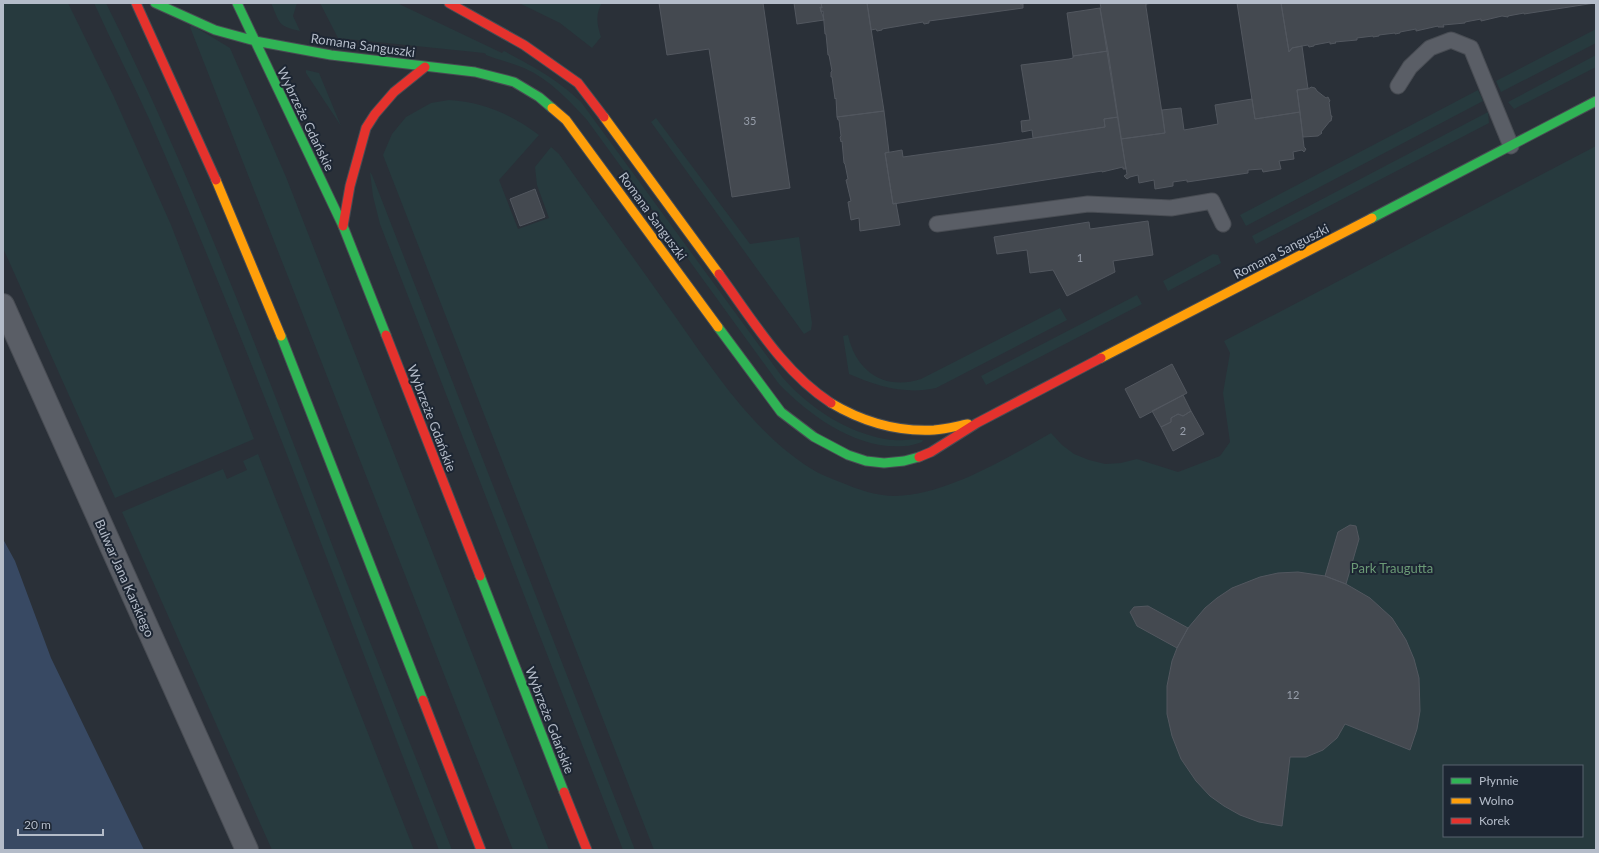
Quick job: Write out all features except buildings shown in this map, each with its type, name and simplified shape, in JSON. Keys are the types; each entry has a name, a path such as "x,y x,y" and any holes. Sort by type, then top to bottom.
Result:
{"street":[{"path":"136,3 188,115 246,252 357,531 481,850"},
{"name":"Romana Sanguszki","path":"155,3 215,30 255,41 315,53 475,72 514,82 539,97 566,120 781,412 806,432 847,455 865,462 894,464 926,455 977,423 1596,101"},
{"name":"Wybrzeże Gdańskie","path":"237,3 343,226 587,850"},
{"name":"Romana Sanguszki","path":"449,3 471,9 578,83 776,352 803,381 833,405 852,416 888,428 930,430 977,423"},
{"path":"343,226 350,186 366,128 375,114 394,92 425,67"},
{"name":"Bulwar Jana Karskiego","path":"3,305 247,850"}],"lane":[{"path":"1398,86 1410,67 1430,48 1451,40 1471,48 1511,146"},
{"path":"937,224 1088,204 1171,208 1212,201 1223,224"}],"green space":[{"path":"3,3 68,3 114,97 171,225 254,439 115,498 3,248"},
{"path":"94,3 106,3 169,137 198,205 227,274 452,850 439,850 299,485 227,303 151,123"},
{"path":"271,3 297,3 293,16 300,31 280,23"},
{"path":"320,3 397,3 502,53 504,51 563,86 581,102 783,378 794,389 817,409 856,431 885,439 913,439 923,440 922,442 906,446 886,446 852,437 820,419 791,396 779,384 587,120 566,98 542,78 524,68 484,53 338,38"},
{"path":"519,3 602,3 598,11 597,20 601,37 592,48 560,23"},
{"path":"192,25 230,48 286,177 549,850 513,850 190,27"},
{"path":"1596,29 1596,43 1501,92 1496,81"},
{"path":"1596,55 1596,67 1514,109 1508,102"},
{"path":"306,70 319,73 341,126 306,73"},
{"path":"1478,90 1483,101 1246,226 1240,215"},
{"name":"Park Traugutta","path":"449,100 462,101 497,111 519,121 539,135 499,180 518,229 549,218 537,185 535,167 551,147 559,154 728,390 766,433 787,452 821,474 867,492 895,496 915,494 935,489 976,474 1051,433 1062,445 1074,454 1105,464 1121,463 1137,459 1178,472 1220,456 1230,442 1223,393 1230,353 1224,341 1596,146 1596,850 654,850 383,155 392,134 406,117 431,103"},
{"path":"1488,112 1489,123 1256,244 1252,236"},
{"path":"656,118 750,244 799,237 812,323 811,330 804,334 651,122"},
{"path":"370,172 635,850 623,850 380,224 373,196"},
{"path":"1213,254 1218,255 1221,263 1168,291 1163,281"},
{"path":"1137,295 1142,304 986,385 981,376"},
{"path":"1060,308 1067,320 936,388 925,390 903,390 881,386 849,374 843,336 848,335 852,348 858,359 865,368 874,375 884,380 908,382 921,379"},
{"path":"258,454 414,850 272,850 122,512 223,469 227,479 247,470 243,461"}],"water":[{"path":"3,539 15,561 51,658 144,850 3,850"}],"traffic: fast":[{"path":"155,3 215,30 255,41 331,55 475,72 514,82 539,97 552,108"},
{"path":"237,3 343,226 386,335"},
{"path":"1372,218 1596,101"},
{"path":"718,327 781,412 814,437 848,455 866,461 884,463 904,461 919,457"},
{"path":"281,336 423,700"},
{"path":"480,576 564,792"}],"traffic: slow":[{"path":"552,108 566,120 718,327"},
{"path":"604,117 719,274"},
{"path":"216,180 281,336"},
{"path":"1101,358 1372,218"},
{"path":"831,403 855,416 881,424 907,429 934,430 968,424"}],"traffic: jam":[{"path":"136,3 216,180"},
{"path":"449,3 524,45 578,83 604,117"},
{"path":"343,226 350,186 366,128 375,114 394,92 425,67"},
{"path":"719,274 769,344 798,376 831,403"},
{"path":"386,335 480,576"},
{"path":"919,457 931,452 977,423 1101,358"},
{"path":"423,700 481,850"},
{"path":"564,792 587,850"}]}
